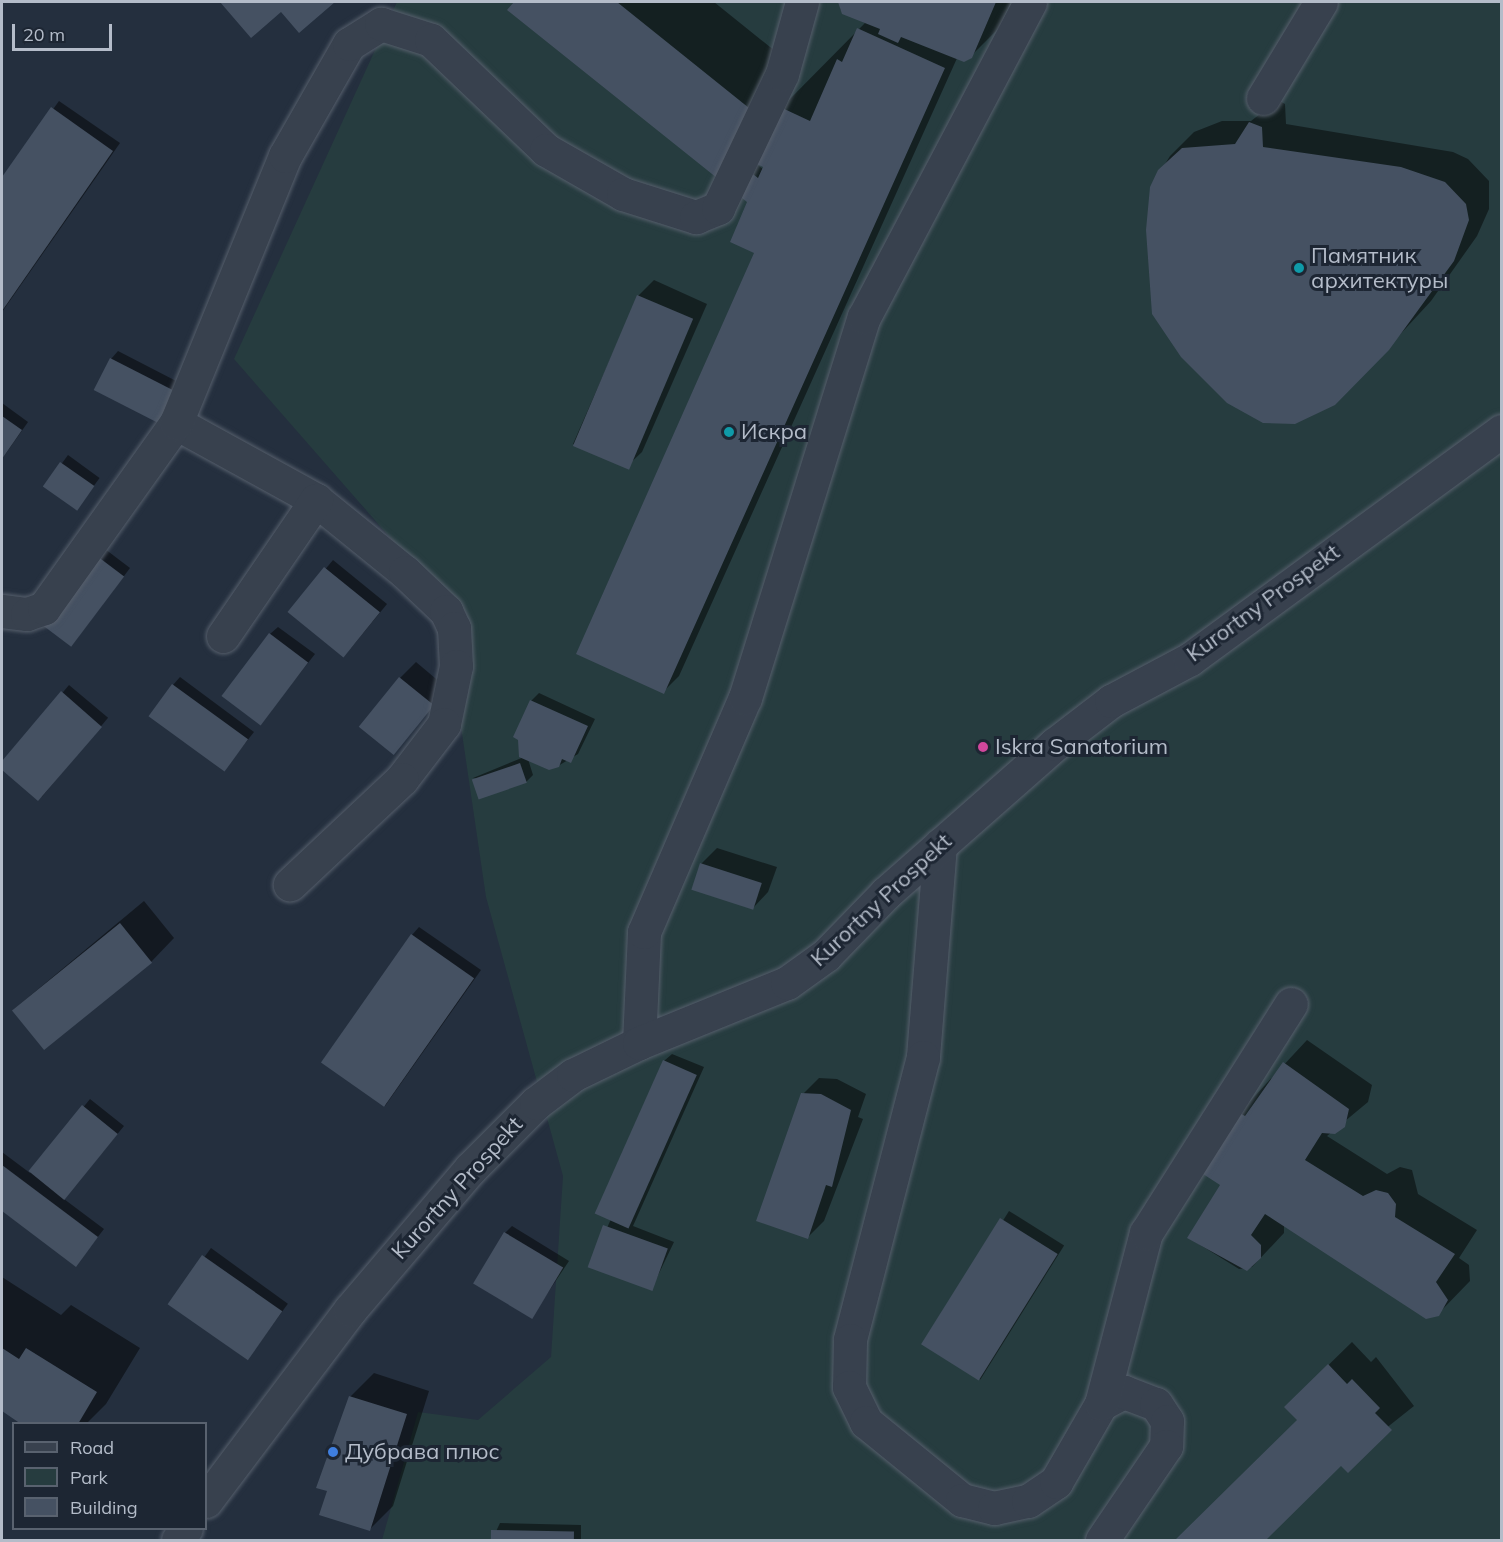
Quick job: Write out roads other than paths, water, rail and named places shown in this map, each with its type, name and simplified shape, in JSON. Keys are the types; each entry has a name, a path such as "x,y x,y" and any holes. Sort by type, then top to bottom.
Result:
{"street":[{"path":"2,611 27,614 44,608 176,423 285,156 349,44 381,24 431,40 546,150 622,194 696,217 718,208 782,74 802,2"},
{"path":"639,1043 644,932 745,698 864,317 1030,2"},
{"path":"1263,98 1321,2"},
{"path":"176,423 316,500 446,611 458,643 456,666 444,724 431,744 402,779 290,884"},
{"name":"Kurortny Prospekt","path":"207,1500 350,1310 511,1124 573,1075 639,1043 787,983 826,955 940,845 1111,701 1190,659 1502,431"},
{"path":"223,636 316,500"},
{"path":"940,845 923,1057 850,1340 849,1387 866,1422 962,1500 994,1508 1028,1501 1056,1482 1101,1404 1146,1233 1292,1004"},
{"path":"1101,1404 1124,1392 1140,1395 1156,1404 1167,1421 1166,1446 1102,1540"}],"place":[{"name":"Памятник архитектуры","path":"1299,268"},
{"name":"Искра","path":"729,432"},
{"name":"Iskra Sanatorium","path":"983,747"},
{"name":"Дубрава плюс","path":"333,1452"}]}
